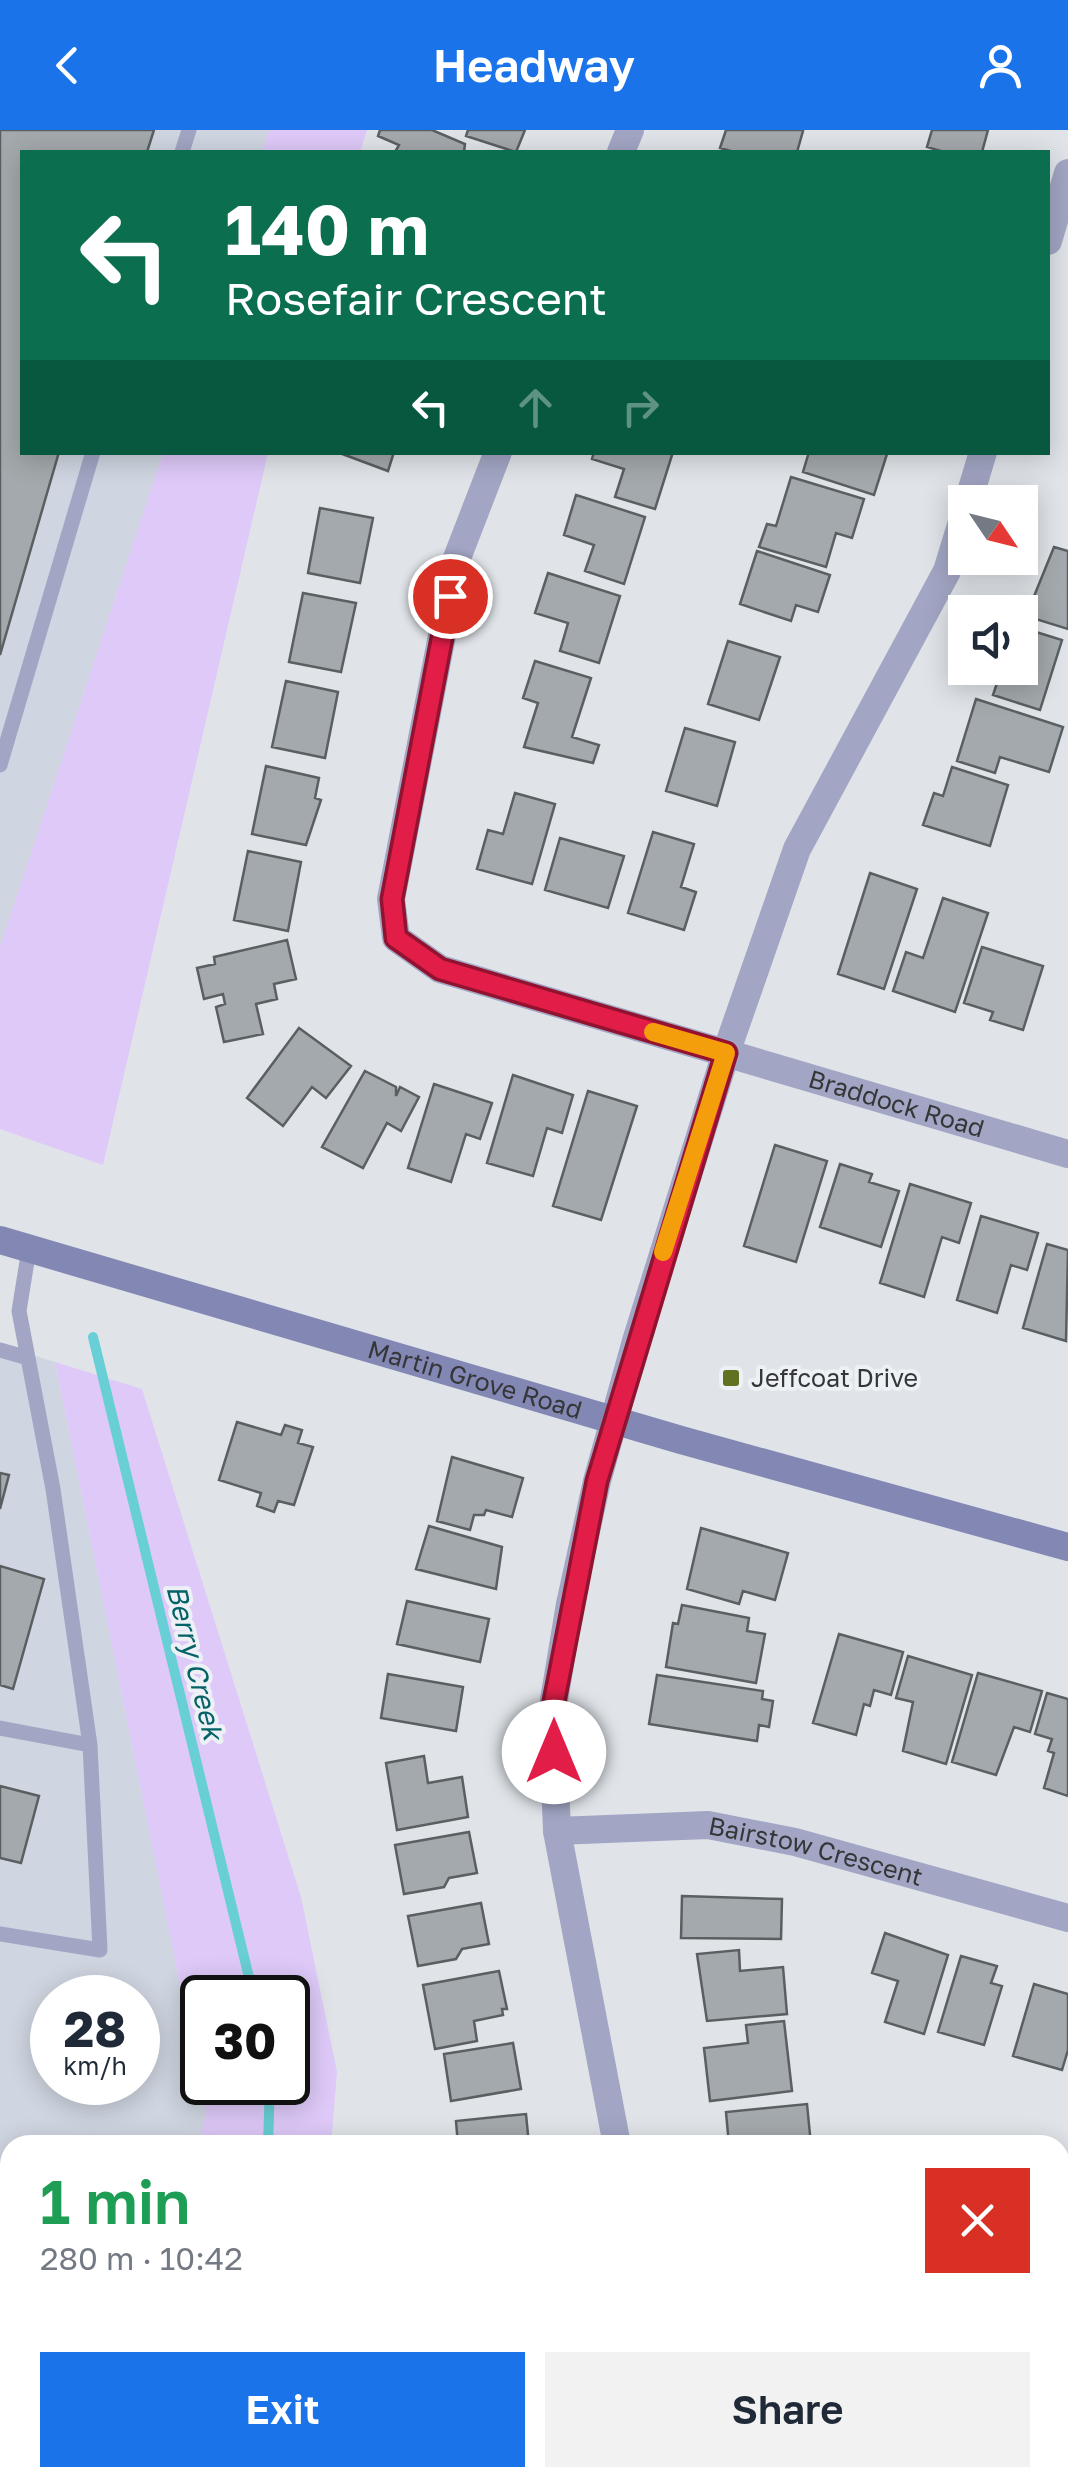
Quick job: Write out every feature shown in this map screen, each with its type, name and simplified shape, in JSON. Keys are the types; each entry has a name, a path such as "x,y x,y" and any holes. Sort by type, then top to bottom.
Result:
{"main road":[{"name":"Martin Grove Road","path":"0,1240 1068,1548"}],"street":[{"path":"1050,233 1068,173"},
{"name":"Braddock Road","path":"497,455 457,558 392,899 396,938 440,969 1068,1154"},
{"path":"973,485 982,455"},
{"path":"615,2135 557,1831 552,1712 574,1586 614,1420 726,1053 797,849 948,568"},
{"name":"Bairstow Crescent","path":"557,1831 708,1826 795,1842 1068,1918"}],"lane":[{"path":"0,766 92,455"},
{"path":"0,1934 100,1950 90,1745 53,1489 19,1310 29,1249"},
{"path":"0,1350 28,1358"},
{"path":"0,1728 90,1745"}],"shaded area":[{"path":"0,130 269,130 263,150 20,150 20,455 162,455 0,947"},
{"path":"269,130 367,130 361,150 263,150"},
{"path":"162,455 268,455 103,1165 0,1129 0,947"},
{"path":"0,1345 55,1362 180,1985 180,2105 204,2105 206,2115 201,2135 0,2135"},
{"path":"55,1362 142,1389 301,1897 337,2072 332,2135 201,2135 206,2115 204,2105 310,2105 310,1975 180,1975 180,1985"}],"building":[{"path":"0,130 154,130 148,150 20,150 20,455 58,455 0,655"},
{"path":"380,130 432,130 465,144 464,150 396,150 399,145 378,136"},
{"path":"468,130 525,130 517,150 466,136"},
{"path":"726,130 803,131 798,150 720,148"},
{"path":"932,130 988,130 983,150 927,147"},
{"path":"345,455 393,455 388,471"},
{"path":"593,455 672,455 655,509 615,497 624,469 592,459"},
{"path":"808,455 887,455 874,495 803,472"},
{"path":"791,477 864,499 852,538 836,533 826,567 759,547 767,524 776,526"},
{"path":"576,495 645,517 624,584 585,571 594,545 564,535"},
{"path":"320,508 373,518 360,583 308,573"},
{"path":"1054,547 1068,551 1068,629 1038,620 1038,595 1035,595"},
{"path":"757,551 830,575 818,612 796,605 791,621 740,604"},
{"path":"548,573 620,596 599,663 560,651 568,623 535,613"},
{"path":"303,593 356,603 341,672 289,662"},
{"path":"1038,633 1062,640 1040,710 993,695 996,685 1038,685"},
{"path":"728,641 780,657 759,720 708,704"},
{"path":"535,661 591,678 572,737 599,745 593,763 524,747 538,703 523,698"},
{"path":"286,681 338,692 325,758 272,747"},
{"path":"976,699 1063,727 1049,772 1000,757 995,773 957,761"},
{"path":"685,728 735,742 717,806 666,791"},
{"path":"266,766 319,778 315,798 321,800 306,845 252,834"},
{"path":"952,767 1008,785 990,846 923,825 934,793 943,796"},
{"path":"515,793 555,804 532,884 477,869 488,830 503,834"},
{"path":"653,832 694,844 681,887 696,892 684,930 628,913"},
{"path":"560,838 624,856 608,908 545,890"},
{"path":"248,851 301,862 288,931 234,920"},
{"path":"870,873 917,889 884,989 838,974"},
{"path":"943,898 988,913 955,1012 893,991 906,952 923,958"},
{"path":"287,940 296,979 274,984 277,999 256,1004 263,1034 224,1042 216,1007 225,1004 223,994 204,999 197,968 215,964 214,957"},
{"path":"982,947 1043,966 1023,1030 990,1020 993,1012 964,1003"},
{"path":"299,1028 351,1066 326,1098 312,1087 283,1126 247,1098"},
{"path":"365,1071 396,1087 396,1096 400,1087 419,1097 401,1131 387,1123 363,1168 322,1147"},
{"path":"513,1075 573,1095 562,1133 547,1128 533,1176 487,1163"},
{"path":"434,1084 492,1103 480,1139 466,1134 451,1182 408,1168"},
{"path":"588,1091 637,1106 601,1220 553,1206"},
{"path":"775,1145 827,1161 796,1262 744,1246"},
{"path":"840,1164 872,1174 869,1182 899,1191 881,1247 820,1227"},
{"path":"910,1184 971,1203 959,1243 942,1237 924,1297 880,1283"},
{"path":"981,1216 1038,1233 1027,1270 1011,1265 997,1313 957,1300"},
{"path":"1047,1244 1068,1250 1066,1341 1023,1328"},
{"path":"237,1422 281,1435 285,1425 302,1430 298,1443 313,1447 294,1505 278,1501 274,1512 257,1506 261,1493 219,1480"},
{"path":"452,1457 523,1478 512,1517 486,1510 484,1515 474,1515 470,1530 437,1521"},
{"path":"0,1473 9,1475 0,1509"},
{"path":"429,1526 502,1547 496,1589 416,1569"},
{"path":"701,1528 788,1553 775,1600 743,1591 739,1604 687,1589"},
{"path":"0,1566 44,1579 13,1689 0,1685"},
{"path":"407,1601 489,1619 480,1662 397,1644"},
{"path":"682,1605 749,1618 747,1631 765,1634 756,1683 666,1667 673,1623 678,1624"},
{"path":"839,1634 903,1652 891,1695 874,1690 870,1706 864,1704 856,1735 813,1723"},
{"path":"908,1656 972,1675 946,1764 903,1751 913,1702 896,1698"},
{"path":"978,1673 1042,1691 1030,1732 1014,1727 996,1775 952,1762"},
{"path":"388,1674 463,1687 456,1731 381,1718"},
{"path":"657,1675 763,1691 762,1699 773,1701 769,1727 759,1725 757,1741 649,1724"},
{"path":"1047,1693 1068,1699 1068,1796 1044,1788 1054,1753 1048,1751 1052,1739 1035,1734"},
{"path":"424,1756 428,1783 462,1777 468,1817 397,1830 386,1763"},
{"path":"0,1786 39,1796 21,1863 0,1858"},
{"path":"469,1832 477,1873 449,1878 444,1887 404,1894 395,1845"},
{"path":"682,1896 782,1899 781,1939 681,1938"},
{"path":"481,1903 489,1944 462,1949 456,1959 418,1966 408,1916"},
{"path":"885,1933 948,1955 924,2034 885,2022 898,1981 872,1973"},
{"path":"739,1950 740,1971 783,1967 787,2014 707,2021 697,1954"},
{"path":"961,1956 997,1966 991,1983 1002,1986 984,2045 938,2032"},
{"path":"499,1971 507,2009 502,2009 503,2015 474,2021 477,2041 435,2049 423,1985"},
{"path":"1034,1984 1068,1994 1068,2050 1062,2070 1013,2056"},
{"path":"784,2021 792,2091 710,2101 704,2048 748,2043 746,2025"},
{"path":"513,2043 521,2089 451,2101 444,2054"},
{"path":"807,2104 810,2135 728,2135 726,2112"},
{"path":"526,2114 528,2135 457,2135 456,2121"}],"waterway":[{"name":"Berry Creek","path":"93,1337 248,1975"},
{"name":"Berry Creek","path":"268,2135 269,2105"}],"slow traffic":[{"path":"653,1032 726,1053 663,1252"}],"place":[{"name":"Jeffcoat Drive","path":"731,1378"}],"route":[{"path":"450,596 392,899 396,938 440,969 726,1053 636,1340 597,1481 552,1712 554,1752"}]}
